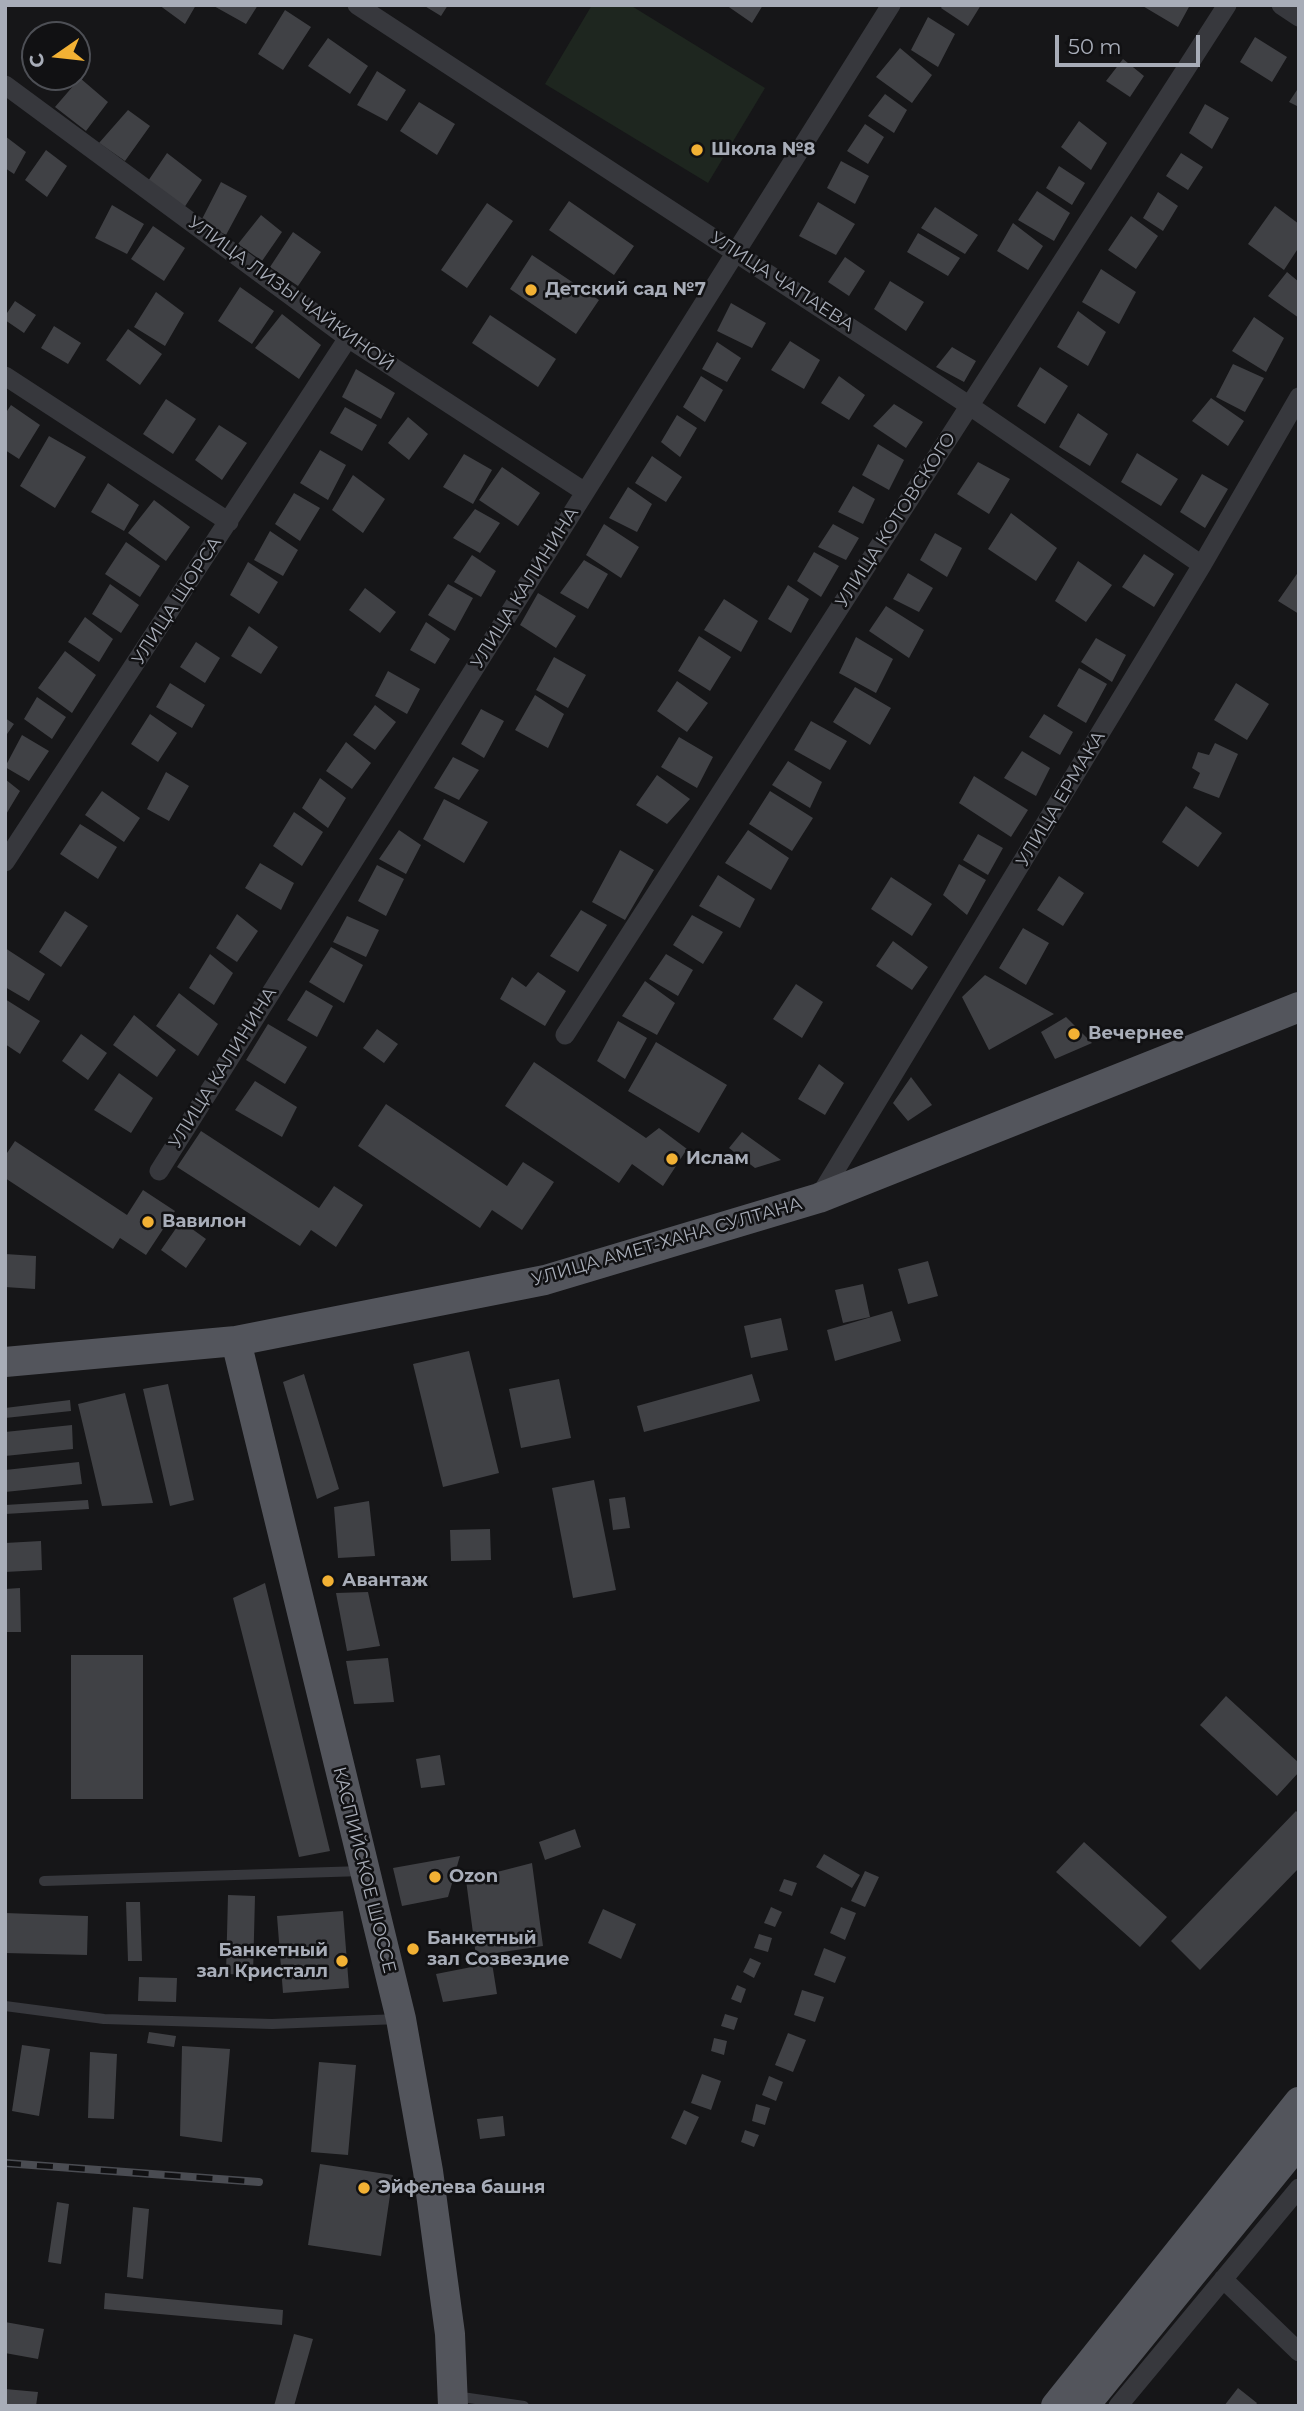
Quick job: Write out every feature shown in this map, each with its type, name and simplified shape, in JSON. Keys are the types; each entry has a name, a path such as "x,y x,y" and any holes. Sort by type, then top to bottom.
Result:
{"main road":[{"name":"УЛИЦА АМЕТ-ХАНА СУЛТАНА","path":"5,1362 236,1341 545,1280 819,1198 1299,1007"},
{"name":"КАСПИЙСКОЕ ШОССЕ","path":"236,1341 401,2019 428,2171 450,2334 453,2401"},
{"path":"1056,2406 1299,2102"},
{"path":"1084,2406 1299,2141"}],"street":[{"name":"УЛИЦА ЧАПАЕВА","path":"356,5 736,251 970,406 1202,565"},
{"name":"УЛИЦА КАЛИНИНА","path":"159,1171 891,5"},
{"name":"УЛИЦА КОТОВСКОГО","path":"565,1035 1227,5"},
{"path":"1281,5 1299,17"},
{"name":"УЛИЦА ЛИЗЫ ЧАЙКИНОЙ","path":"5,85 348,338 585,492"},
{"name":"УЛИЦА ЩОРСА","path":"5,862 348,338"},
{"path":"5,376 229,522"},
{"name":"УЛИЦА ЕРМАКА","path":"819,1198 1202,565 1299,397"},
{"path":"1118,2406 1299,2188"},
{"path":"1223,2280 1299,2352"}],"lane":[{"path":"44,1881 364,1871"},
{"path":"5,2006 104,2019 272,2024 401,2019"},
{"path":"453,2401 524,2406"}],"shaded area":[{"path":"592,5 630,5 765,88 708,183 545,84"}],"building":[{"path":"159,5 196,5 185,24"},
{"path":"212,5 258,5 246,24"},
{"path":"423,5 448,5 441,16"},
{"path":"726,5 763,5 752,23"},
{"path":"943,5 981,5 968,26 941,8"},
{"path":"1141,5 1190,5 1178,27"},
{"path":"285,10 311,27 283,70 258,54"},
{"path":"928,17 955,34 938,67 911,50"},
{"path":"1255,37 1287,57 1272,82 1240,62"},
{"path":"328,38 368,66 350,94 308,66"},
{"path":"900,48 932,75 912,103 876,77"},
{"path":"1123,59 1144,76 1130,97 1106,81"},
{"path":"377,71 406,90 387,121 357,105"},
{"path":"91,87 108,102 86,131 55,107 69,91 91,91"},
{"path":"1299,87 1299,107 1289,102"},
{"path":"885,94 907,110 894,133 868,116"},
{"path":"419,102 455,124 437,155 400,131"},
{"path":"1205,104 1229,118 1212,149 1189,133"},
{"path":"128,110 150,126 125,161 99,143"},
{"path":"1079,121 1107,143 1091,170 1061,147"},
{"path":"865,124 884,137 868,164 847,151"},
{"path":"5,136 26,152 14,174 5,168"},
{"path":"46,150 67,166 47,197 25,180"},
{"path":"167,153 202,180 184,208 148,181"},
{"path":"1181,153 1203,167 1188,190 1166,176"},
{"path":"841,161 869,176 855,204 827,188"},
{"path":"1059,166 1085,183 1072,205 1046,188"},
{"path":"221,182 247,196 226,235 201,221"},
{"path":"1037,191 1070,213 1054,241 1018,220"},
{"path":"1158,192 1178,206 1163,231 1143,218"},
{"path":"569,201 634,246 614,275 549,230"},
{"path":"818,202 855,224 836,255 799,236"},
{"path":"487,203 513,221 467,288 441,270"},
{"path":"112,205 144,224 127,254 95,238"},
{"path":"1275,206 1299,224 1299,247 1284,270 1248,244"},
{"path":"935,207 978,235 965,254 921,228"},
{"path":"261,215 282,232 262,261 238,244"},
{"path":"1131,216 1158,236 1136,269 1108,250"},
{"path":"1013,223 1043,246 1028,270 997,251"},
{"path":"153,226 185,248 164,281 131,259"},
{"path":"293,232 321,252 298,286 270,267"},
{"path":"918,233 960,258 948,276 907,252"},
{"path":"532,255 599,300 576,334 510,289"},
{"path":"845,257 865,271 849,296 828,282"},
{"path":"1101,269 1136,292 1119,324 1082,302"},
{"path":"1287,272 1299,282 1299,318 1268,296"},
{"path":"890,281 924,302 906,331 874,309"},
{"path":"240,287 274,311 252,344 218,321"},
{"path":"156,292 184,313 165,346 134,327"},
{"path":"15,301 36,315 24,333 5,320"},
{"path":"731,303 766,323 752,348 717,331"},
{"path":"1078,311 1106,332 1088,366 1057,347"},
{"path":"282,314 321,345 299,379 255,348"},
{"path":"490,315 556,359 538,387 472,343"},
{"path":"1254,317 1284,338 1266,372 1232,351"},
{"path":"54,326 81,343 68,364 41,348"},
{"path":"128,329 162,354 140,385 106,360"},
{"path":"790,341 820,360 804,389 771,370"},
{"path":"717,342 741,358 727,382 702,369"},
{"path":"952,347 976,361 964,382 936,367"},
{"path":"1233,364 1264,378 1245,412 1216,397"},
{"path":"1040,367 1068,386 1045,424 1017,406"},
{"path":"356,369 395,393 381,419 342,397"},
{"path":"701,376 723,390 705,422 683,407"},
{"path":"839,376 865,395 849,420 821,403"},
{"path":"1211,398 1244,421 1228,446 1192,421"},
{"path":"166,399 196,419 173,454 143,434"},
{"path":"894,404 923,422 906,448 873,426"},
{"path":"11,405 40,425 19,459 5,450 5,414"},
{"path":"345,407 377,425 362,451 330,433"},
{"path":"1078,413 1108,434 1090,466 1059,447"},
{"path":"677,415 697,428 680,457 661,442"},
{"path":"408,417 428,434 409,460 388,443"},
{"path":"219,425 247,443 222,480 195,460"},
{"path":"49,436 86,457 55,508 20,486"},
{"path":"878,444 904,460 889,490 862,475"},
{"path":"320,450 346,465 328,500 300,483"},
{"path":"1137,453 1178,479 1161,506 1121,482"},
{"path":"464,454 492,470 473,504 443,487"},
{"path":"652,456 682,477 666,502 635,483"},
{"path":"978,462 1010,479 989,514 957,494"},
{"path":"502,467 540,493 518,526 479,500"},
{"path":"1202,474 1228,489 1205,528 1180,512"},
{"path":"353,475 385,499 363,533 332,510"},
{"path":"108,483 139,505 124,531 91,512"},
{"path":"853,486 875,499 863,524 838,512"},
{"path":"628,487 652,504 637,532 609,518"},
{"path":"294,493 320,508 300,541 275,524"},
{"path":"154,500 190,527 166,561 128,533"},
{"path":"475,509 500,523 480,553 453,538"},
{"path":"1011,513 1057,548 1036,581 988,549"},
{"path":"604,524 639,547 621,578 586,555"},
{"path":"833,524 859,538 846,560 818,547"},
{"path":"270,531 298,550 283,576 254,560"},
{"path":"935,533 962,548 947,577 920,560"},
{"path":"126,542 160,566 140,597 105,574"},
{"path":"814,552 839,566 821,597 797,581"},
{"path":"1144,554 1174,574 1154,607 1122,587"},
{"path":"472,555 496,571 481,597 454,582"},
{"path":"584,560 608,574 588,609 560,593"},
{"path":"1078,561 1112,585 1086,622 1055,601"},
{"path":"248,562 278,582 259,614 230,595"},
{"path":"1299,571 1299,614 1278,601"},
{"path":"908,573 933,588 919,612 893,599"},
{"path":"110,584 139,605 121,633 92,614"},
{"path":"448,584 473,598 455,631 428,615"},
{"path":"788,585 809,599 791,633 768,619"},
{"path":"365,588 396,612 380,633 349,610"},
{"path":"538,593 576,616 556,648 520,625"},
{"path":"724,599 758,621 741,652 704,630"},
{"path":"886,606 924,630 909,658 869,631"},
{"path":"85,617 113,639 99,662 68,642"},
{"path":"426,622 450,639 435,664 410,650"},
{"path":"249,626 278,647 261,674 231,656"},
{"path":"699,636 731,657 710,691 678,671"},
{"path":"856,637 893,659 876,693 839,673"},
{"path":"1096,638 1126,655 1112,682 1081,662"},
{"path":"196,642 220,658 205,683 180,667"},
{"path":"65,651 96,675 72,713 38,688"},
{"path":"554,657 586,675 568,708 536,690"},
{"path":"1079,668 1107,684 1086,723 1057,706"},
{"path":"388,671 420,689 407,714 375,696"},
{"path":"677,681 708,703 687,732 657,711"},
{"path":"170,683 205,705 192,728 156,707"},
{"path":"1236,683 1269,704 1247,740 1214,720"},
{"path":"855,687 891,708 870,745 833,722"},
{"path":"535,695 564,714 548,748 515,730"},
{"path":"37,697 66,717 52,739 24,719"},
{"path":"375,705 396,722 375,750 353,735"},
{"path":"481,709 504,721 484,758 461,744"},
{"path":"150,714 177,733 158,762 131,744"},
{"path":"1044,714 1073,732 1060,755 1029,737"},
{"path":"5,718 14,724 5,737"},
{"path":"811,721 847,741 830,770 794,750"},
{"path":"22,735 49,751 29,781 5,767"},
{"path":"679,737 713,757 697,788 661,767"},
{"path":"346,742 371,763 352,789 326,771"},
{"path":"1215,743 1238,754 1219,798 1193,788 1200,773 1192,768 1198,752 1209,755"},
{"path":"1022,751 1050,768 1036,796 1004,778"},
{"path":"453,757 479,770 459,800 434,788"},
{"path":"788,761 822,782 810,808 772,785"},
{"path":"166,772 189,786 169,821 147,809"},
{"path":"657,775 690,799 667,824 636,805"},
{"path":"974,776 1028,810 1011,837 959,803"},
{"path":"320,778 346,798 328,828 302,808"},
{"path":"5,779 20,791 5,816"},
{"path":"102,791 140,818 124,842 85,815"},
{"path":"770,791 813,818 792,851 749,824"},
{"path":"444,799 488,822 464,863 423,839"},
{"path":"1186,806 1222,833 1198,867 1162,842"},
{"path":"294,812 323,832 302,866 273,846"},
{"path":"80,824 117,847 98,879 60,854"},
{"path":"399,830 421,845 406,874 379,859"},
{"path":"748,830 789,858 771,890 725,863"},
{"path":"978,834 1003,848 988,875 963,860"},
{"path":"620,850 654,870 625,920 592,902"},
{"path":"260,863 294,883 281,910 245,888"},
{"path":"959,864 986,880 967,915 943,895"},
{"path":"377,865 404,879 386,916 358,901"},
{"path":"718,875 755,899 740,928 699,906"},
{"path":"1059,876 1084,893 1063,926 1037,910"},
{"path":"891,877 932,904 912,936 871,909"},
{"path":"581,910 607,925 578,972 550,956"},
{"path":"65,911 88,926 61,967 39,952"},
{"path":"237,914 258,931 237,962 216,948"},
{"path":"692,915 723,932 703,964 673,945"},
{"path":"347,916 379,930 366,957 333,942"},
{"path":"1023,928 1049,943 1026,985 999,968"},
{"path":"893,941 928,967 912,990 876,966"},
{"path":"331,947 363,965 344,1003 309,982"},
{"path":"5,948 45,974 29,1001 5,987"},
{"path":"210,954 233,973 214,1005 189,988"},
{"path":"666,954 693,970 678,996 649,979"},
{"path":"538,972 566,991 545,1026 500,999 512,977 526,987"},
{"path":"985,975 1054,1014 989,1050 962,997"},
{"path":"645,981 675,1003 657,1035 622,1016"},
{"path":"796,984 823,1002 802,1038 773,1019"},
{"path":"306,990 333,1006 317,1037 287,1020"},
{"path":"179,993 218,1024 198,1056 156,1026"},
{"path":"5,999 40,1021 20,1054 5,1044"},
{"path":"134,1015 176,1050 157,1077 113,1045"},
{"path":"1066,1017 1092,1043 1055,1059 1041,1032"},
{"path":"618,1021 647,1038 625,1079 597,1061"},
{"path":"268,1024 307,1047 285,1084 246,1060"},
{"path":"377,1029 398,1044 384,1063 363,1048"},
{"path":"81,1034 107,1053 88,1080 62,1061"},
{"path":"656,1042 727,1085 699,1133 628,1091"},
{"path":"534,1062 646,1138 659,1128 687,1149 663,1186 632,1164 619,1183 505,1106"},
{"path":"819,1064 844,1083 825,1115 798,1099"},
{"path":"119,1073 153,1098 131,1133 94,1110"},
{"path":"911,1077 932,1105 908,1121 893,1103"},
{"path":"255,1081 297,1107 282,1137 235,1110"},
{"path":"386,1104 507,1186 523,1162 554,1182 522,1230 492,1210 480,1228 358,1146"},
{"path":"201,1131 319,1208 334,1186 363,1205 336,1247 311,1230 300,1246 177,1167"},
{"path":"742,1132 781,1160 755,1168 729,1148"},
{"path":"15,1141 127,1215 143,1190 175,1211 146,1255 120,1238 113,1249 5,1178 5,1156"},
{"path":"181,1221 206,1239 186,1268 161,1250"},
{"path":"5,1254 36,1256 35,1289 5,1287"},
{"path":"928,1261 938,1296 908,1304 898,1269"},
{"path":"863,1284 870,1317 843,1323 835,1290"},
{"path":"892,1311 901,1341 835,1361 827,1330"},
{"path":"781,1318 788,1350 751,1358 744,1326"},
{"path":"469,1351 499,1473 443,1487 413,1364"},
{"path":"304,1374 339,1489 317,1499 283,1382"},
{"path":"752,1374 760,1401 644,1432 637,1406"},
{"path":"559,1379 571,1438 521,1448 509,1389"},
{"path":"168,1384 194,1500 170,1506 143,1389"},
{"path":"125,1393 153,1503 102,1506 78,1404"},
{"path":"70,1400 71,1411 5,1418 5,1408"},
{"path":"72,1425 73,1449 5,1456 5,1432"},
{"path":"79,1462 82,1484 5,1492 5,1470"},
{"path":"594,1480 616,1590 573,1598 552,1488"},
{"path":"625,1497 630,1528 613,1530 609,1499"},
{"path":"88,1500 89,1509 5,1514 5,1505"},
{"path":"369,1501 375,1556 338,1558 334,1507"},
{"path":"490,1529 491,1560 451,1561 450,1530"},
{"path":"41,1541 42,1570 5,1572 5,1543"},
{"path":"265,1583 330,1851 299,1857 233,1598"},
{"path":"20,1588 21,1632 5,1632 5,1589"},
{"path":"368,1592 380,1646 347,1651 336,1593"},
{"path":"71,1655 143,1655 143,1799 71,1799"},
{"path":"388,1658 394,1702 354,1704 346,1661"},
{"path":"1226,1696 1299,1763 1299,1772 1277,1796 1200,1725"},
{"path":"440,1755 445,1785 421,1788 416,1759"},
{"path":"1296,1811 1299,1814 1299,1868 1200,1970 1171,1941"},
{"path":"575,1829 581,1847 545,1860 539,1842"},
{"path":"1084,1842 1167,1917 1140,1947 1056,1872"},
{"path":"824,1854 860,1875 852,1888 816,1867"},
{"path":"460,1856 448,1897 402,1906 393,1868"},
{"path":"532,1863 543,1946 476,1956 466,1880"},
{"path":"865,1871 879,1877 865,1907 851,1901"},
{"path":"784,1879 797,1883 792,1896 779,1891"},
{"path":"228,1895 255,1896 253,1975 226,1974"},
{"path":"126,1902 140,1902 142,1961 128,1961"},
{"path":"771,1907 782,1912 775,1927 764,1923"},
{"path":"841,1907 856,1913 845,1940 830,1933"},
{"path":"603,1909 636,1924 621,1959 588,1943"},
{"path":"343,1911 349,1988 283,1993 277,1916"},
{"path":"5,1913 88,1916 87,1955 5,1953"},
{"path":"759,1934 772,1938 768,1952 754,1948"},
{"path":"824,1948 846,1957 835,1983 814,1975"},
{"path":"750,1958 761,1963 754,1978 743,1972"},
{"path":"492,1963 497,1994 443,2002 436,1974"},
{"path":"139,1977 177,1978 176,2002 138,2001"},
{"path":"737,1985 746,1989 741,2003 731,1999"},
{"path":"802,1990 824,1997 815,2022 794,2015"},
{"path":"725,2014 738,2018 734,2030 721,2026"},
{"path":"149,2032 176,2036 174,2047 147,2043"},
{"path":"788,2033 806,2040 793,2072 775,2065"},
{"path":"714,2038 727,2041 724,2055 711,2051"},
{"path":"22,2045 50,2049 39,2116 12,2111"},
{"path":"182,2046 230,2049 222,2142 180,2136"},
{"path":"90,2052 117,2054 114,2119 88,2118"},
{"path":"319,2062 356,2065 348,2155 311,2152"},
{"path":"702,2074 721,2081 711,2110 691,2103"},
{"path":"769,2076 783,2082 776,2101 762,2095"},
{"path":"756,2104 770,2108 765,2125 752,2121"},
{"path":"684,2110 699,2117 686,2145 671,2138"},
{"path":"503,2116 505,2136 480,2139 477,2119"},
{"path":"745,2130 759,2135 754,2147 741,2142"},
{"path":"320,2164 393,2175 381,2256 308,2245"},
{"path":"57,2202 69,2204 61,2264 48,2262"},
{"path":"133,2207 149,2209 143,2279 127,2277"},
{"path":"105,2293 283,2310 282,2325 104,2309"},
{"path":"5,2322 44,2329 38,2359 5,2353"},
{"path":"294,2334 313,2339 294,2406 274,2406"},
{"path":"1238,2388 1257,2403 1255,2406 1224,2406"},
{"path":"5,2389 38,2392 36,2406 5,2406"}],"railway":[{"path":"5,2163 259,2182"}],"place":[{"name":"Школа №8","path":"697,150"},
{"name":"Детский сад №7","path":"531,290"},
{"name":"Вечернее","path":"1074,1034"},
{"name":"Ислам","path":"672,1159"},
{"name":"Вавилон","path":"148,1222"},
{"name":"Авантаж","path":"328,1581"},
{"name":"Ozon","path":"435,1877"},
{"name":"Банкетный зал Созвездие","path":"413,1949"},
{"name":"Банкетный зал Кристалл","path":"342,1961"},
{"name":"Эйфелева башня","path":"364,2188"}]}
